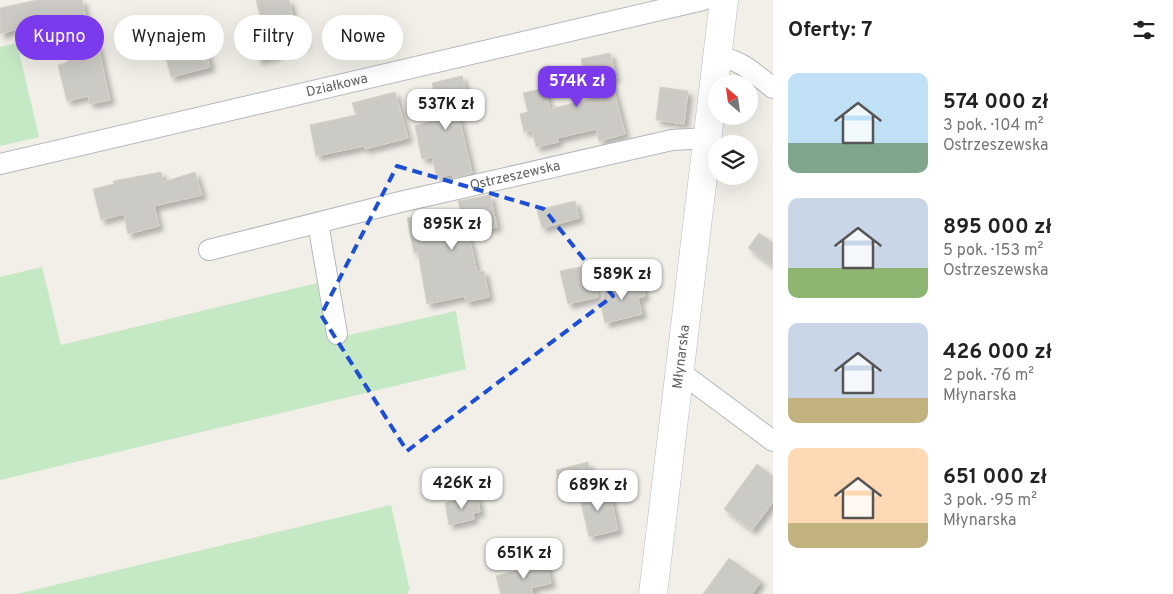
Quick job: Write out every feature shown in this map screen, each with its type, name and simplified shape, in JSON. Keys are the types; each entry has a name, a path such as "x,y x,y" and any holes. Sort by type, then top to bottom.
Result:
{"street":[{"name":"Działkowa","path":"0,164 703,0"},
{"name":"Młynarska","path":"653,594 724,0"},
{"path":"716,57 730,58 773,88"},
{"name":"Ostrzeszewska","path":"209,250 672,140 707,138"},
{"path":"318,223 337,334"},
{"path":"679,371 773,440"}],"highlighted area":[{"path":"397,166 544,209 613,296 407,451 321,315"}],"green space":[{"path":"15,43 15,60 21,60 39,137 0,146 0,47"},
{"path":"42,267 61,345 317,283 327,340 456,311 466,369 0,480 0,277"},
{"path":"391,505 410,590 407,591 408,594 17,594"}],"building":[{"path":"37,0 82,0 85,15 15,15 15,29 0,34 0,8"},
{"path":"256,0 289,0 293,15 260,15"},
{"path":"610,53 616,78 611,79 625,134 599,141 596,129 557,138 558,142 536,147 532,130 524,132 520,114 528,112 523,93 545,88 550,109 590,99 581,59"},
{"path":"68,60 101,60 110,100 90,104 88,96 67,101 58,65 68,62"},
{"path":"167,60 208,60 210,67 171,77"},
{"path":"462,76 470,106 457,109 472,173 453,178 453,174 437,178 432,157 422,159 415,126 440,119 432,83"},
{"path":"660,87 688,91 684,124 656,120"},
{"path":"395,92 408,138 365,149 364,146 316,156 310,125 356,115 352,103"},
{"path":"161,172 163,182 195,172 202,195 154,206 159,226 128,234 124,214 101,220 93,189 114,184 113,181"},
{"path":"490,195 497,227 468,233 477,272 484,271 489,297 466,302 465,296 427,304 418,252 414,253 407,218 426,215 427,220 461,213 458,201"},
{"path":"575,201 579,218 542,228 537,210"},
{"path":"759,233 773,243 773,266 748,248"},
{"path":"590,265 598,297 568,304 560,271"},
{"path":"640,278 645,296 638,298 642,314 605,323 602,310 605,287"},
{"path":"588,462 593,483 561,491 556,470"},
{"path":"757,464 773,476 773,502 752,530 724,509"},
{"path":"608,487 618,530 589,537 579,494"},
{"path":"477,495 480,512 473,513 474,519 449,525 445,503"},
{"path":"729,558 761,581 752,594 703,594"},
{"path":"546,563 551,583 531,588 533,594 501,594 496,576"}]}
